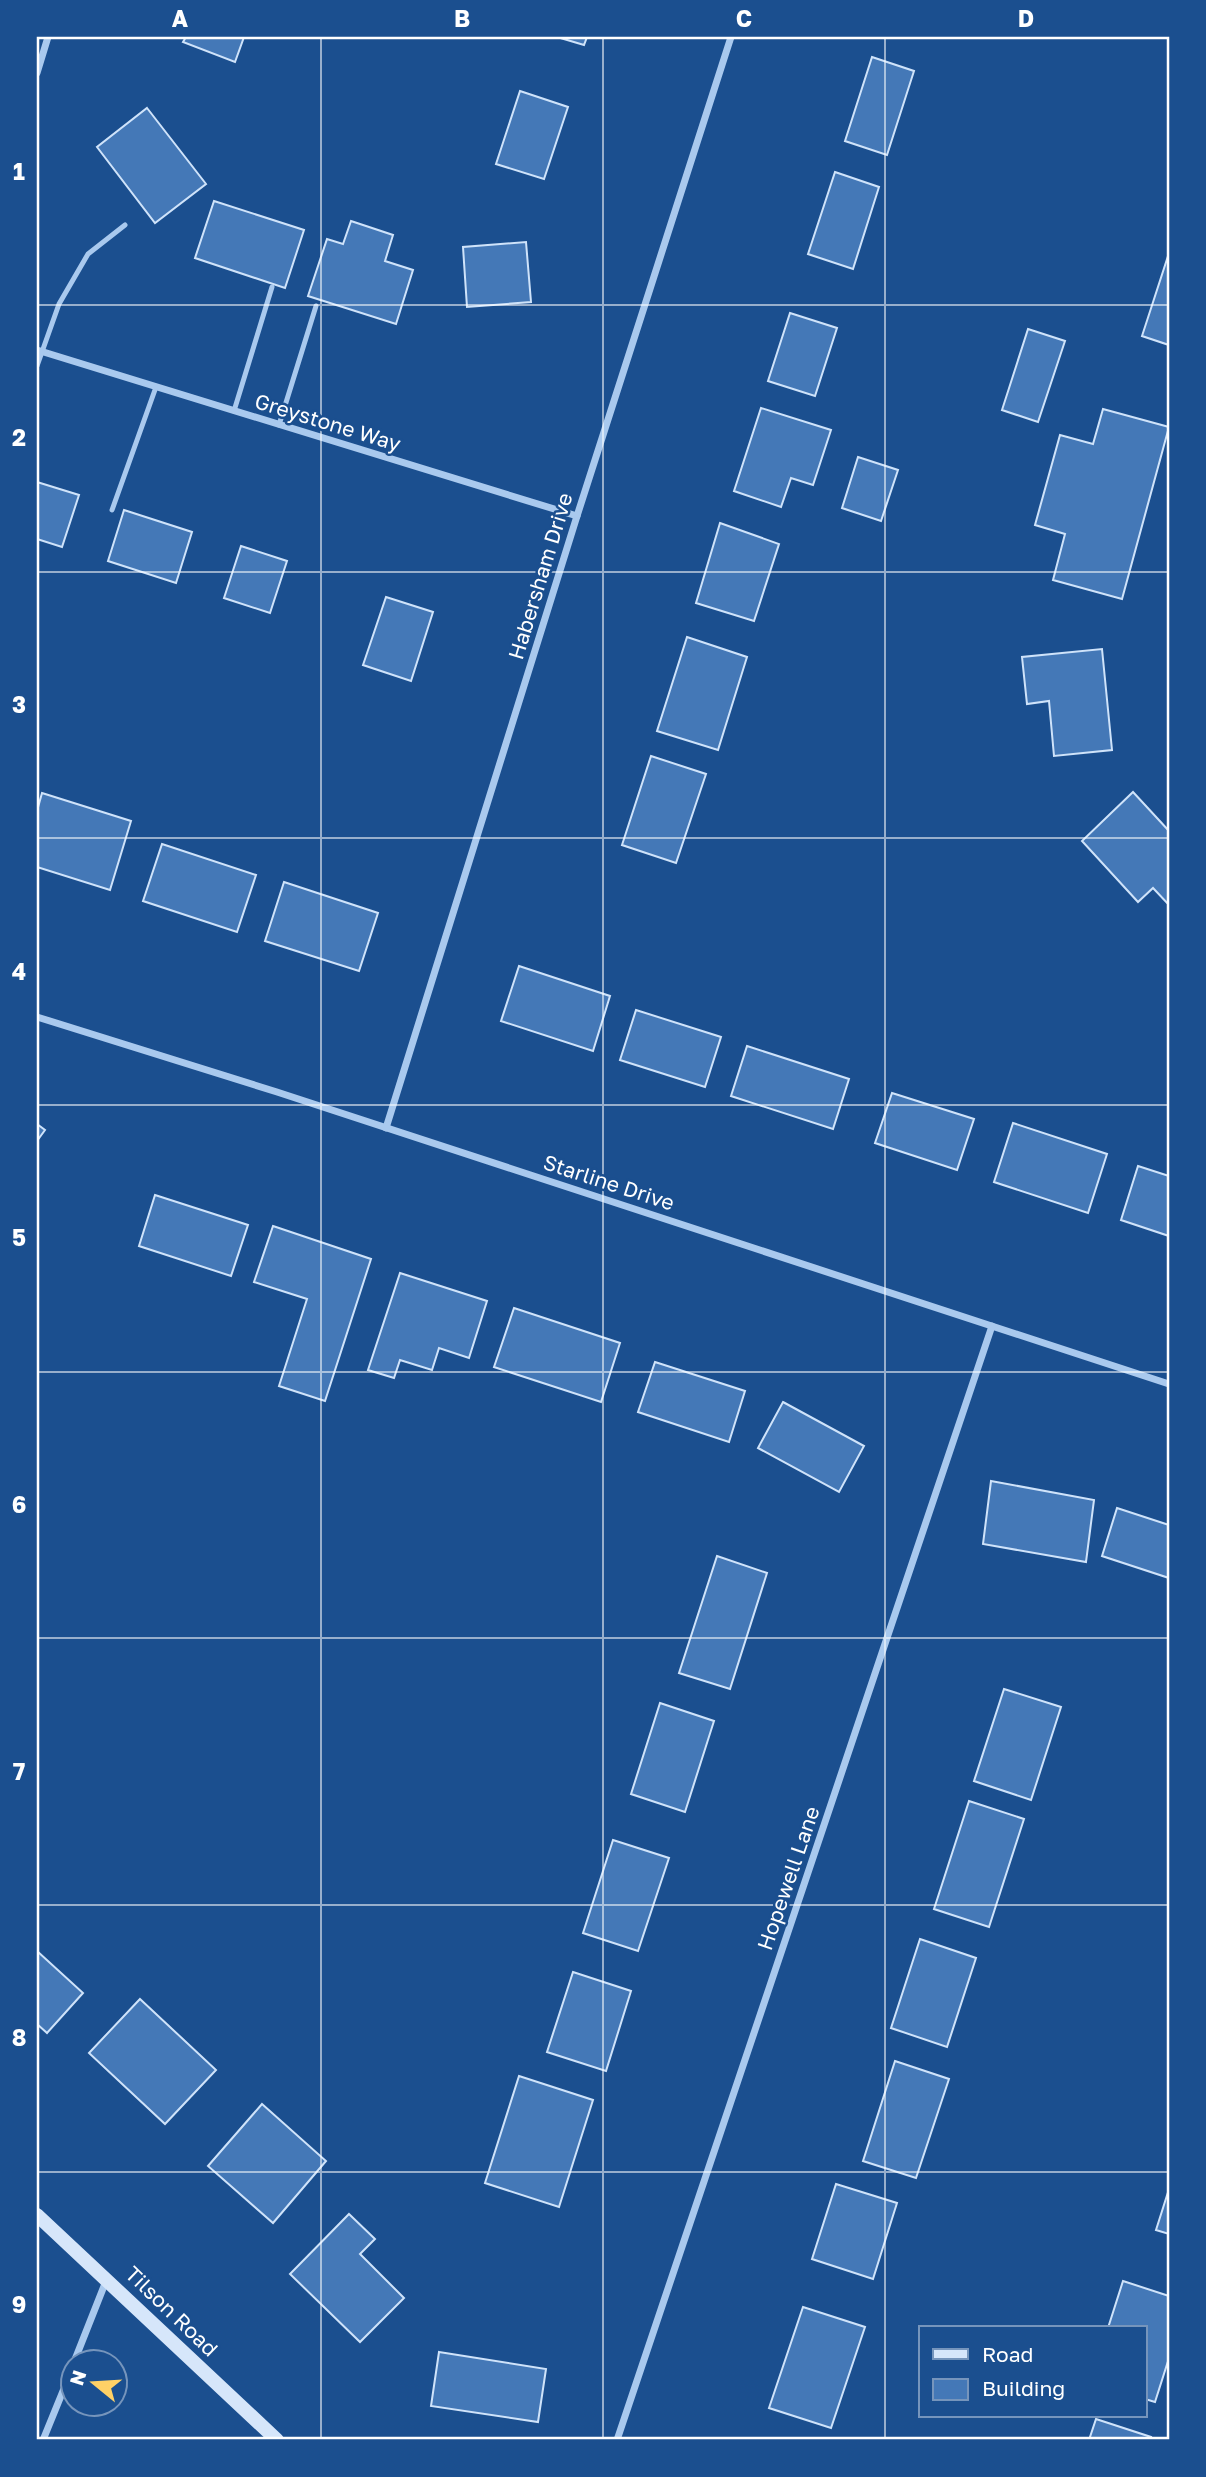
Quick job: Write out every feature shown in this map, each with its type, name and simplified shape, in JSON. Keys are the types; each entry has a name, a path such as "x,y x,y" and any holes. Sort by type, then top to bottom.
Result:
{"street":[{"path":"37,73 48,37"},
{"name":"Habersham Drive","path":"386,1128 577,516 731,37"},
{"name":"Greystone Way","path":"39,351 577,516"},
{"name":"Starline Drive","path":"37,1017 1169,1384"},
{"name":"Hopewell Lane","path":"617,2440 992,1326"},
{"name":"Tilson Road","path":"37,2215 277,2440"},
{"path":"80,2348 107,2278"},
{"path":"43,2440 60,2397"}],"lane":[{"path":"37,366 39,351 59,304 88,254 125,225"},
{"path":"234,411 272,287"},
{"path":"279,425 316,306"},
{"path":"112,510 156,387"}],"building":[{"path":"186,37 244,37 235,62 183,42"},
{"path":"557,37 587,37 584,45"},
{"path":"872,57 914,71 887,155 845,141"},
{"path":"520,91 568,107 544,179 496,164"},
{"path":"147,108 206,184 155,223 97,147"},
{"path":"835,172 879,187 853,269 808,254"},
{"path":"214,201 304,230 285,288 195,258"},
{"path":"351,221 393,235 385,261 413,270 396,324 308,296 327,239 343,244"},
{"path":"526,242 531,302 467,307 463,247"},
{"path":"1169,253 1169,345 1142,336"},
{"path":"790,313 837,328 815,396 768,381"},
{"path":"1028,329 1065,341 1038,422 1002,410"},
{"path":"761,408 831,430 813,485 791,478 781,507 734,491"},
{"path":"1103,409 1169,427 1122,599 1053,580 1065,534 1035,525 1060,435 1093,444"},
{"path":"858,457 898,470 881,521 842,508"},
{"path":"37,482 79,495 62,547 37,539"},
{"path":"124,510 192,532 176,583 108,561"},
{"path":"720,523 779,544 754,621 696,603"},
{"path":"241,546 287,561 270,613 224,598"},
{"path":"386,597 433,612 411,681 363,665"},
{"path":"687,637 747,657 718,750 657,731"},
{"path":"1102,649 1112,750 1054,756 1049,701 1027,704 1022,657"},
{"path":"651,756 706,774 676,863 622,845"},
{"path":"1133,792 1169,831 1169,905 1153,888 1138,902 1082,841"},
{"path":"42,793 131,821 110,890 37,867 37,811"},
{"path":"162,844 256,875 237,932 143,901"},
{"path":"284,882 378,913 359,971 265,941"},
{"path":"519,966 610,996 593,1051 501,1021"},
{"path":"636,1010 721,1037 705,1087 620,1060"},
{"path":"747,1046 849,1079 833,1129 731,1096"},
{"path":"892,1093 974,1119 957,1170 875,1143"},
{"path":"1013,1123 1107,1154 1088,1213 994,1182"},
{"path":"37,1124 45,1130 37,1141"},
{"path":"1138,1166 1169,1176 1169,1236 1121,1220"},
{"path":"155,1195 248,1225 231,1276 139,1246"},
{"path":"273,1226 371,1259 325,1401 279,1386 307,1299 254,1282"},
{"path":"400,1273 487,1301 469,1358 439,1348 432,1370 400,1360 394,1378 368,1370"},
{"path":"514,1308 620,1343 601,1402 494,1367"},
{"path":"655,1362 745,1391 729,1442 638,1412"},
{"path":"783,1402 864,1446 839,1492 758,1448"},
{"path":"991,1481 1094,1500 1086,1562 983,1544"},
{"path":"1117,1508 1169,1525 1169,1578 1102,1556"},
{"path":"717,1556 767,1573 730,1689 679,1673"},
{"path":"1004,1689 1061,1707 1031,1800 974,1781"},
{"path":"660,1703 714,1721 685,1812 631,1794"},
{"path":"969,1801 1024,1819 989,1927 934,1909"},
{"path":"613,1840 669,1858 638,1951 583,1933"},
{"path":"920,1939 976,1958 947,2047 891,2028"},
{"path":"37,1951 83,1993 47,2033 37,2024"},
{"path":"573,1972 631,1991 606,2071 547,2052"},
{"path":"140,1999 216,2070 165,2124 89,2053"},
{"path":"895,2061 949,2079 916,2178 863,2161"},
{"path":"519,2076 593,2100 559,2207 485,2183"},
{"path":"262,2104 326,2161 273,2223 208,2166"},
{"path":"836,2184 897,2203 873,2279 812,2259"},
{"path":"1169,2189 1169,2234 1156,2230"},
{"path":"349,2214 375,2239 360,2254 404,2298 360,2342 290,2274"},
{"path":"1123,2281 1169,2296 1169,2358 1155,2402 1146,2399 1146,2326 1109,2326"},
{"path":"803,2307 865,2327 831,2428 769,2408"},
{"path":"439,2352 546,2369 538,2422 431,2406"},
{"path":"1096,2419 1151,2437 1150,2440 1089,2440"}]}
